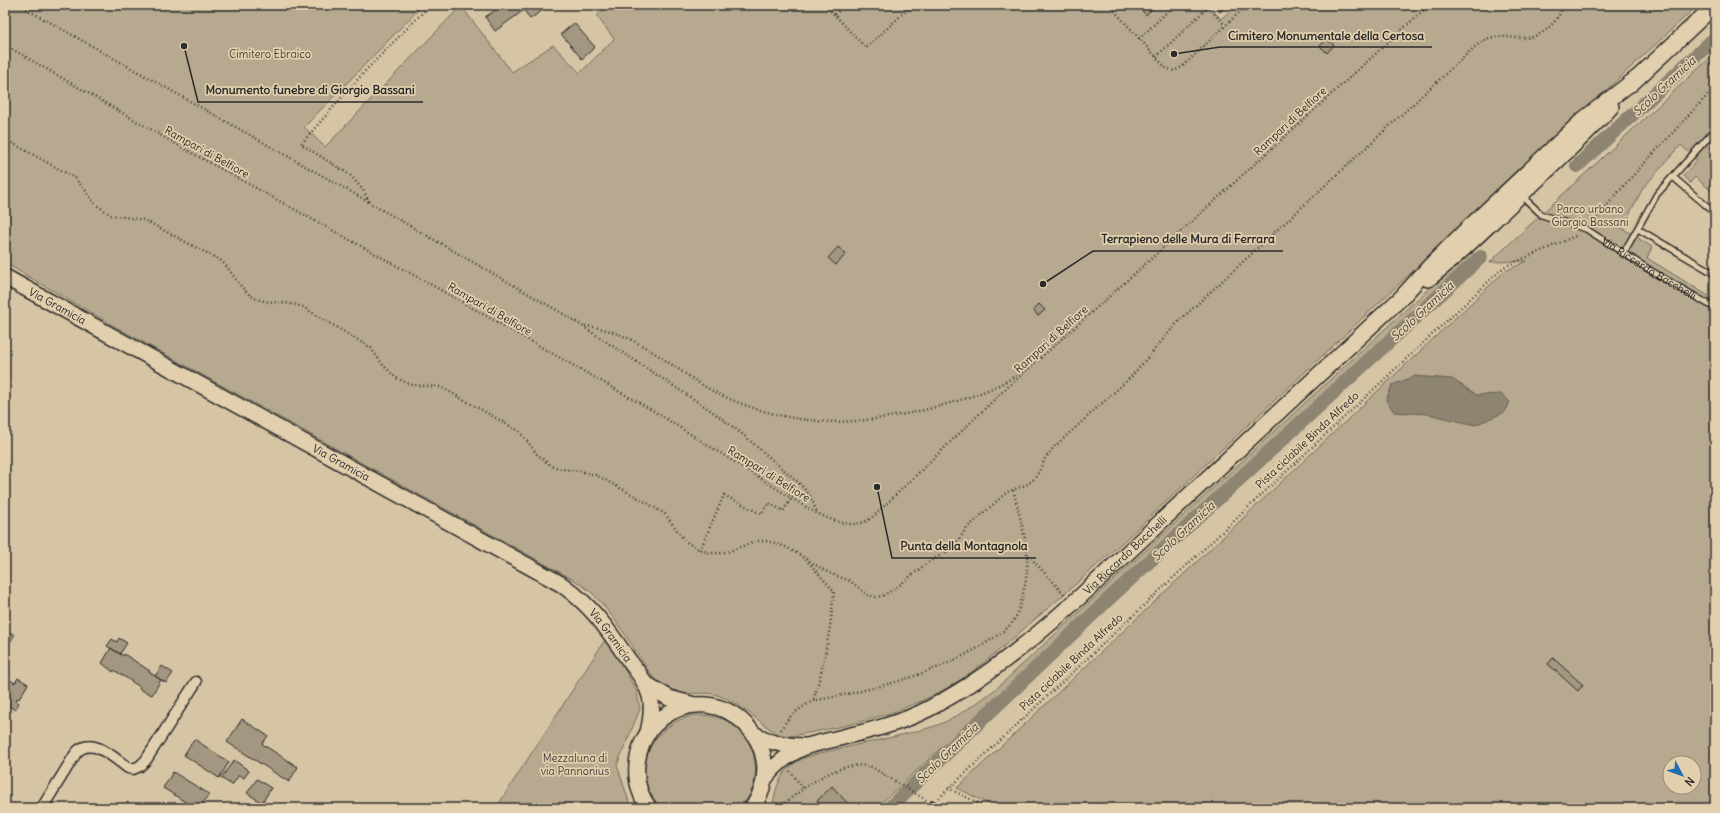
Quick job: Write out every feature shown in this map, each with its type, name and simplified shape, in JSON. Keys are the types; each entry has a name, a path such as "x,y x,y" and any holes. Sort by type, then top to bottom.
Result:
{"main road":[{"name":"Via Riccardo Bacchelli","path":"765,778 784,758 794,751 807,746 889,724 930,708 994,667 1073,603 1401,298 1445,266 1517,191 1592,128 1637,78 1715,5"},
{"name":"Via Gramicia","path":"5,276 561,584 594,612 646,684 652,708 648,732"},
{"name":"Via Gramicia","path":"646,684 669,698 694,705"},
{"name":"Via Gramicia","path":"649,808 639,790 636,771 640,748 648,732 656,723 667,715 682,708 694,705 706,705 731,713 740,718 754,734 762,749 765,778 755,806"},
{"name":"Via Riccardo Bacchelli","path":"754,734 770,742 807,746"}],"street":[{"path":"42,808 76,753 83,746 88,745 96,747 133,769 140,766 146,760 196,682"}],"lane":[{"path":"1623,254 1657,194 1715,130"},
{"path":"1673,177 1715,213"},
{"name":"Via Riccardo Bacchelli","path":"1517,191 1542,215 1586,229 1623,254 1715,308"},
{"path":"1638,229 1715,274"},
{"path":"933,804 941,808"}],"path":[{"path":"19,5 585,326 741,433 809,494 817,513"},
{"path":"370,203 350,174 301,144 366,70 430,5"},
{"path":"825,5 866,48 912,5"},
{"path":"835,15 845,5"},
{"path":"1109,5 1166,68 1174,71 1182,67 1247,5"},
{"path":"1139,38 1174,5"},
{"name":"Rampari di Belfiore","path":"5,45 183,148 430,284 652,410 817,513 835,520 852,524 864,522 875,515 993,401 1429,5"},
{"path":"5,139 75,178 94,203 111,215 144,220 220,260 228,267 234,279 251,296 263,301 303,307 371,348 386,369 396,378 412,385 441,387 519,431 537,454 551,466 596,475 644,501 665,514 685,541 700,550 711,553 721,553 756,541 766,540 788,548 829,573 850,581 869,596 876,597 882,596 896,588 936,557 952,549 967,528 1007,492 1028,484 1036,477 1045,459 1053,448 1131,377 1178,322 1479,43 1489,38 1501,36 1530,37 1542,32 1556,19 1564,5"},
{"path":"1156,57 1207,6 1225,25"},
{"name":"Pista ciclabile Binda Alfredo","path":"988,808 948,788 1504,267 1575,237 1586,229 1715,87"},
{"path":"585,326 599,327 616,332 636,342 710,390 739,404 771,413 817,422 861,420 903,414 946,403 978,394 1005,382 1035,363"},
{"path":"780,734 782,728 788,720 800,709 813,701 921,675 955,661 1003,632 1011,625 1017,615 1026,573 1027,555 1013,489"},
{"path":"700,550 724,495 761,514 769,503 783,511 792,498"},
{"path":"1027,555 1073,603"},
{"path":"806,560 834,591 832,617 813,701"},
{"path":"779,808 803,788 823,777 851,766 861,765 870,766 924,799"}],"green space":[{"name":"Cimitero Ebraico","path":"5,5 423,5 304,127 325,147 461,6 512,72 553,45 580,73 614,39 597,16 608,5 1208,5 1221,19 1236,5 1698,5 1139,527 988,660 951,686 901,709 843,726 784,737 727,699 707,693 677,693 664,686 652,676 625,634 602,604 591,592 575,581 114,326 5,263"},
{"name":"Parco urbano Giorgio Bassani","path":"1715,53 1715,194 1695,177 1690,183 1683,176 1697,160 1681,145 1643,188 1622,228 1652,247 1647,258 1715,300 1715,808 997,808 957,788 1505,271 1527,261 1490,262"},
{"path":"1467,253 1476,254 876,808 773,808 778,784 787,769 802,759 932,727 949,720 966,710 997,688"},
{"name":"Mezzaluna di via Pannonius","path":"605,640 622,665 637,692 640,709 617,765 631,808 496,808"},
{"path":"695,715 711,716 726,720 737,727 751,748 755,761 753,786 748,798 740,808 661,808 651,794 646,780 645,765 648,751 666,728 679,720"}],"shaded area":[{"path":"1415,376 1452,379 1477,395 1501,394 1510,402 1503,413 1475,425 1428,414 1394,412 1386,400 1392,385"},
{"path":"5,629 15,635 5,650"}],"building":[{"path":"503,5 550,5 530,19 524,10 495,31 485,17"},
{"path":"1136,5 1156,5 1146,15"},
{"path":"1213,5 1237,5 1231,10 1227,6 1220,12"},
{"path":"574,23 595,47 582,59 561,34"},
{"path":"1327,39 1334,45 1327,53 1320,46"},
{"path":"838,247 846,254 836,265 828,258"},
{"path":"1039,304 1045,310 1038,316 1033,310"},
{"path":"119,638 127,643 120,654 107,646 112,639 117,642"},
{"path":"111,648 123,656 124,654 161,680 152,695 139,689 140,687 114,670 113,672 102,663"},
{"path":"1553,658 1583,685 1578,691 1548,664"},
{"path":"162,666 173,673 166,683 155,676"},
{"path":"18,678 28,684 19,699 17,698 16,701 19,703 15,710 8,705 6,709 9,710 5,717 5,683 8,679 15,683"},
{"path":"242,719 268,736 262,744 298,767 289,782 227,742"},
{"path":"194,739 229,762 219,778 184,755"},
{"path":"234,760 249,771 244,778 239,775 232,785 221,778"},
{"path":"173,772 209,794 200,808 195,808 163,788"},
{"path":"257,779 271,788 262,803 247,793"},
{"path":"832,786 849,805 846,808 823,808 817,801"}],"waterway":[{"name":"Scolo Gramicia","path":"1577,166 1715,38"},
{"name":"Scolo Gramicia","path":"889,808 1112,596 1481,257"}],"place":[{"name":"Monumento funebre di Giorgio Bassani","path":"184,46"},
{"name":"Cimitero Monumentale della Certosa","path":"1174,54"},
{"name":"Terrapieno delle Mura di Ferrara","path":"1043,284"},
{"name":"Punta della Montagnola","path":"877,487"}]}
